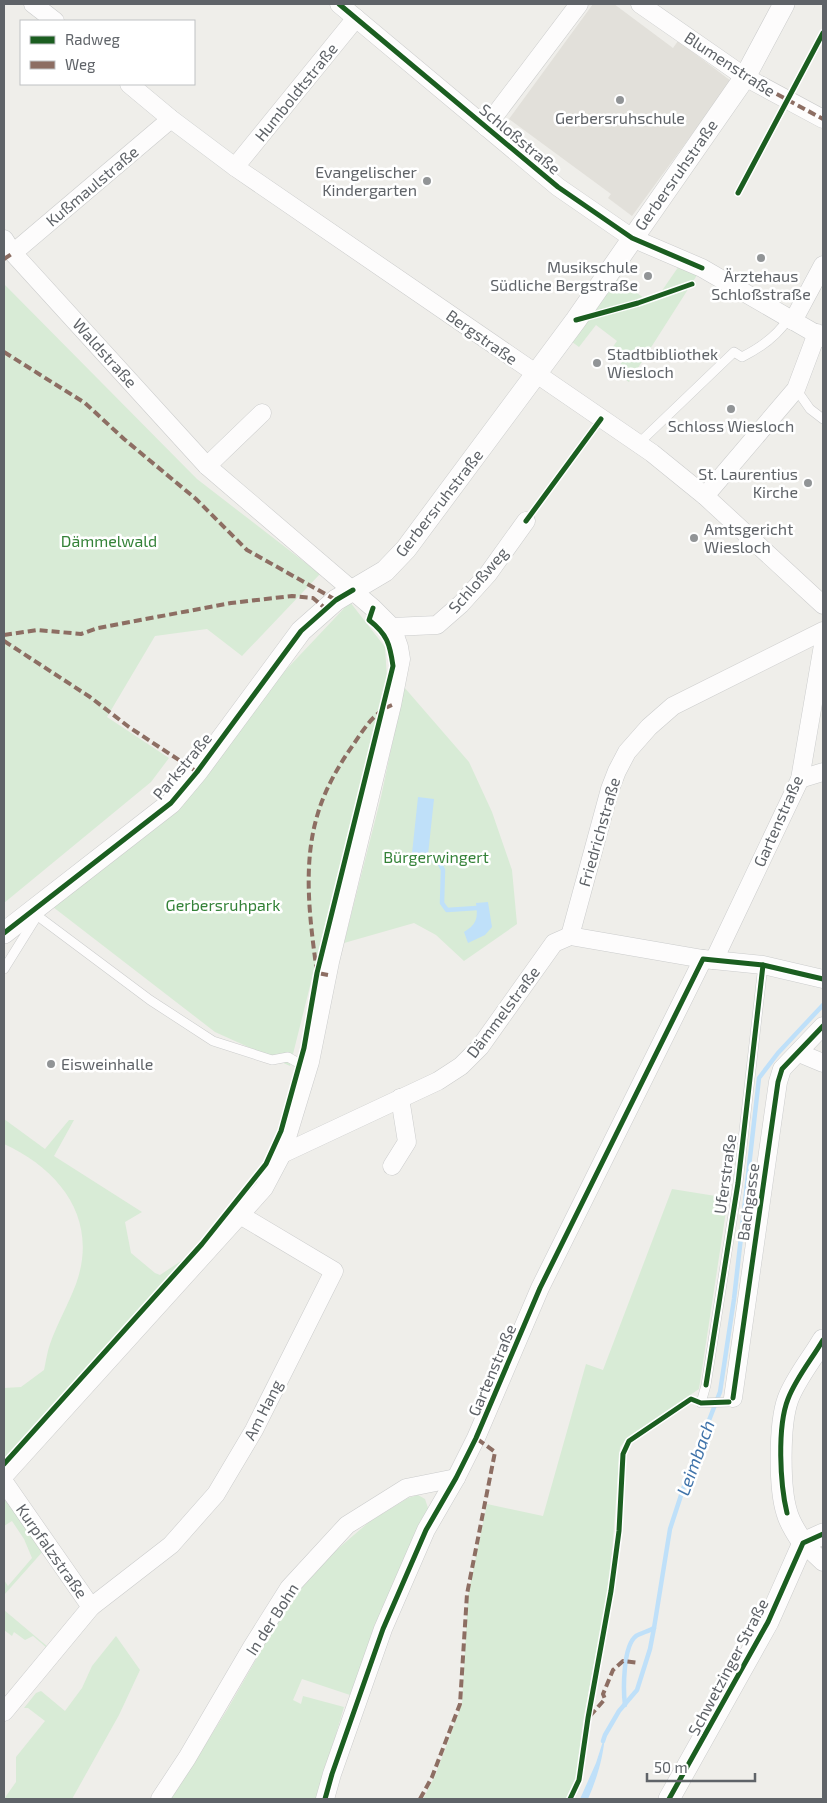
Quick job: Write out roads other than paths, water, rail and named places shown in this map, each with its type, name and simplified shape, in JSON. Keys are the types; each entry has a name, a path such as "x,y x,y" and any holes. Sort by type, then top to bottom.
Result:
{"street":[{"path":"33,4 54,20"},
{"name":"Schloßstraße","path":"339,4 558,187 632,238 702,268 820,336"},
{"path":"486,127 579,4"},
{"name":"Blumenstraße","path":"640,4 745,76 823,119"},
{"name":"Gerbersruhstraße","path":"353,590 385,571 406,549 536,375 745,76 784,4"},
{"name":"Humboldtstraße","path":"235,167 356,18"},
{"name":"Bergstraße","path":"130,85 171,119 235,167 652,453 705,496 823,605"},
{"name":"Kußmaulstraße","path":"9,246 171,119"},
{"name":"Waldstraße","path":"9,246 207,466 353,590"},
{"path":"790,320 823,265"},
{"path":"705,496 796,389 820,336"},
{"path":"207,466 262,412"},
{"name":"Schloßweg","path":"392,627 437,624 461,604 488,574 526,521"},
{"path":"4,1476 264,1188 282,1154 310,1062 330,962 392,705 401,658 392,627 353,590"},
{"name":"Parkstraße","path":"4,932 34,914 171,803 197,772 301,631 336,600 353,590"},
{"name":"Friedrichstraße","path":"570,936 610,789 617,771 628,752 649,727 673,706 823,631"},
{"name":"Gartenstraße","path":"324,1799 383,1629 426,1530 456,1478 476,1438 544,1280 800,779 823,645"},
{"path":"800,779 823,772"},
{"path":"570,936 709,960 763,966 823,979"},
{"name":"Dämmelstraße","path":"282,1154 438,1081 461,1066 480,1047 554,943 570,936"},
{"name":"Bachgasse","path":"728,1400 778,1082 782,1069 823,1026"},
{"path":"799,1053 823,1063"},
{"path":"392,1166 407,1142 400,1098"},
{"name":"Am Hang","path":"98,1602 171,1545 216,1494 254,1430 334,1270 240,1215"},
{"path":"821,1347 788,1398 783,1417 782,1450 785,1504 790,1522 803,1543 823,1562"},
{"name":"In der Bohn","path":"160,1799 290,1588 341,1532 348,1525 406,1488 456,1478"},
{"name":"Kurpfalzstraße","path":"4,1482 98,1602 4,1712"},
{"path":"803,1543 823,1534"},
{"name":"Schwetzinger Straße","path":"669,1799 768,1622 803,1543"}],"lane":[{"path":"638,444 734,352 742,357 757,350 790,320"},
{"path":"796,389 810,409 823,419"},
{"path":"4,968 34,914 150,1000 213,1041 272,1060 288,1057 300,1064 310,1062"},
{"name":"Uferstraße","path":"728,1400 704,1403 738,1183 763,966"}],"water":[{"path":"418,797 434,799 427,864 411,863"},
{"path":"488,902 492,927 485,935 468,943 464,932 476,920 476,903"},
{"path":"605,1735 597,1776 588,1799 580,1799 596,1763"}],"waterway":[{"path":"434,861 439,862 443,870 442,903 447,910 477,908"},
{"name":"Leimbach","path":"603,1741 619,1711 637,1690 650,1649 670,1529 687,1477 720,1392 734,1299 759,1078 778,1053 823,1005"},
{"path":"625,1705 624,1679 626,1658 632,1641 636,1636 654,1628"}],"place":[{"name":"Gerbersruhschule","path":"620,100"},
{"name":"Evangelischer Kindergarten","path":"427,181"},
{"name":"Ärztehaus Schloßstraße","path":"761,258"},
{"name":"Musikschule Südliche Bergstraße","path":"648,276"},
{"name":"Stadtbibliothek Wiesloch","path":"597,363"},
{"name":"Schloss Wiesloch","path":"731,409"},
{"name":"St. Laurentius Kirche","path":"808,483"},
{"name":"Amtsgericht Wiesloch","path":"694,538"},
{"name":"Eisweinhalle","path":"51,1064"}],"park label":[{"name":"Dämmelwald","path":"109,541"},
{"name":"Bürgerwingert","path":"436,857"},
{"name":"Gerbersruhpark","path":"223,905"}]}
